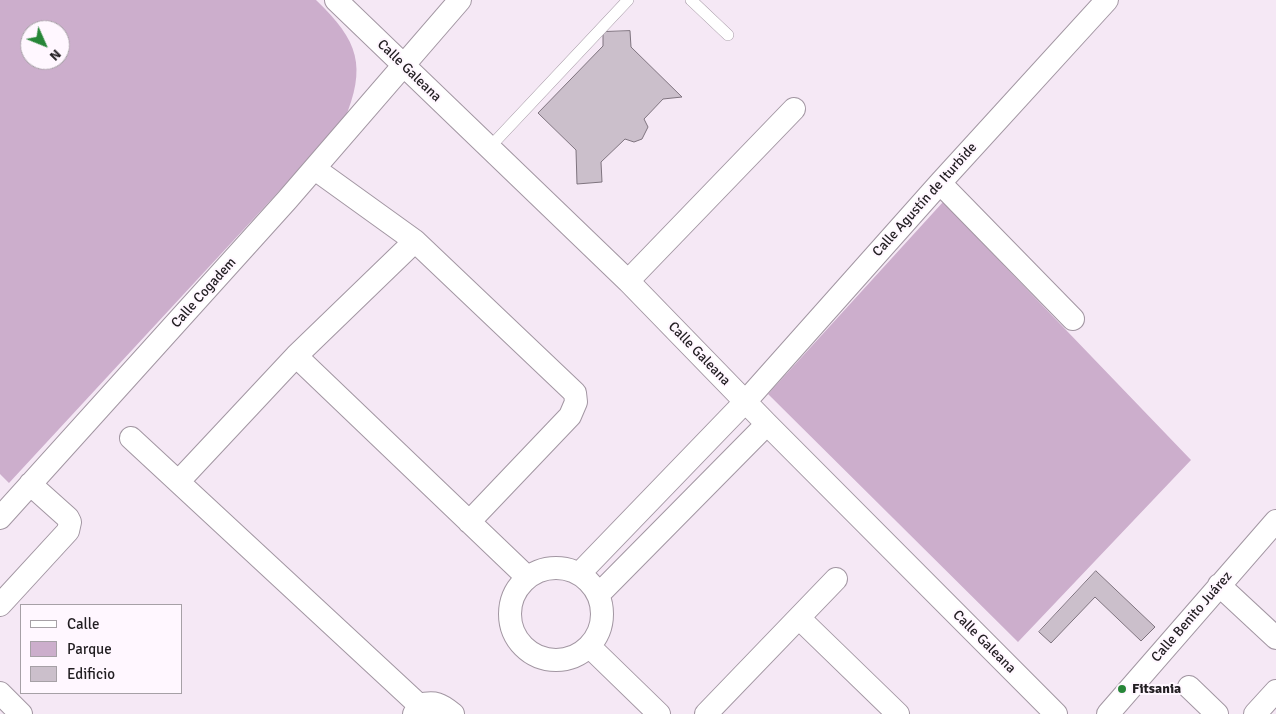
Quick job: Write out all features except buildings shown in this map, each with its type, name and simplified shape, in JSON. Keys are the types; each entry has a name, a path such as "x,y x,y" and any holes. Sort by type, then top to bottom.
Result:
{"street":[{"name":"Calle Galeana","path":"336,0 628,281 766,424 1056,714"},
{"name":"Calle Cogadem","path":"0,518 316,168 403,64 460,0"},
{"name":"Calle Agustín de Iturbide","path":"579,574 745,402 940,183 1107,0"},
{"path":"628,281 794,109"},
{"path":"316,168 415,241 575,393 576,402 570,416 469,522"},
{"path":"940,183 1073,319"},
{"path":"179,481 296,356 415,241"},
{"path":"296,356 527,577"},
{"path":"600,593 766,424"},
{"path":"131,438 179,481 417,710 430,702 440,704 454,714"},
{"path":"0,605 68,532 68,518 30,484"},
{"name":"Calle Benito Juárez","path":"1108,714 1276,521"},
{"path":"552,567 565,568 579,574 588,579 600,593 603,615 601,628 589,646 574,657 548,660 535,656 516,638 511,625 512,599 518,587 527,577 538,570 552,567"},
{"path":"706,714 836,579"},
{"path":"1219,586 1276,638"},
{"path":"799,618 898,714"},
{"path":"589,646 659,714"},
{"path":"1189,687 1217,714"},
{"path":"1255,714 1276,691"},
{"path":"0,693 21,714"}],"lane":[{"path":"489,148 628,0"},
{"path":"692,0 728,35"}],"green space":[{"path":"0,0 316,0 342,28 355,55 357,69 355,85 344,121 9,483 0,474"},
{"path":"943,202 1191,460 1018,642 768,394"}],"place":[{"name":"Fitsania","path":"1122,689"}]}
